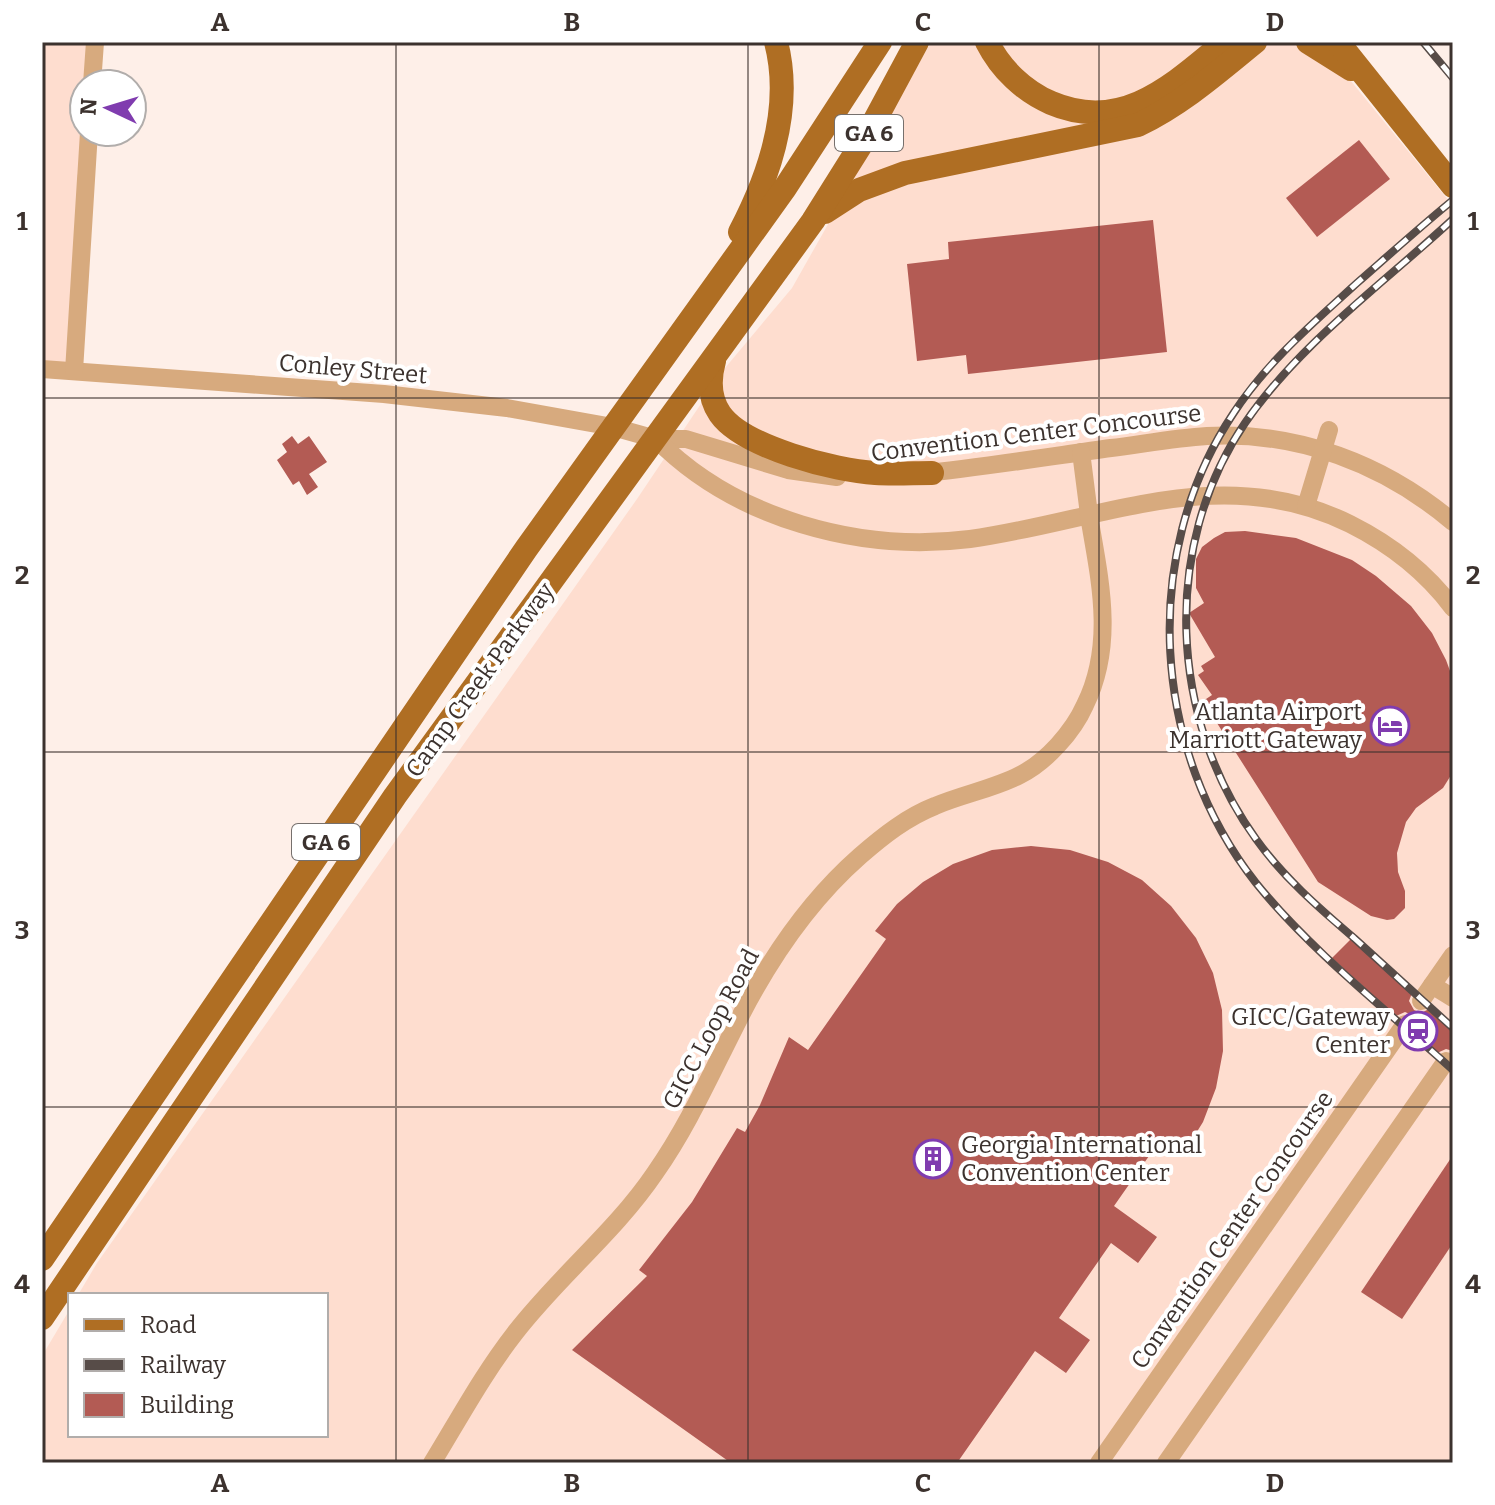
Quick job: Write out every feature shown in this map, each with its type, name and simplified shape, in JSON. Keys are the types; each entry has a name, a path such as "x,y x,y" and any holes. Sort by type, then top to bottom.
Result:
{"main road":[{"path":"699,309 750,211 774,147 780,117 781,84 776,42"},
{"name":"Camp Creek Parkway","path":"42,1259 508,575 800,167 880,42"},
{"name":"Camp Creek Parkway","path":"42,1318 387,808 813,221 867,135 917,42"},
{"path":"987,42 1001,65 1026,91 1057,106 1104,112 1136,104 1174,84 1225,42"},
{"path":"813,221 859,190 905,173 1138,125 1175,105 1255,42"},
{"path":"1308,42 1373,84"},
{"path":"1338,42 1453,186"},
{"path":"716,357 710,374 713,400 732,427 748,436 794,455 846,469 887,474 932,473"}],"street":[{"path":"93,68 95,42"},
{"path":"74,371 88,148"},
{"name":"Conley Street","path":"42,369 384,394 507,408 613,427 656,439"},
{"path":"1306,506 1329,430"},
{"name":"Convention Center Concourse","path":"656,439 686,439 815,475 874,478 1209,436 1273,439 1323,450 1360,463 1397,481 1453,522"},
{"path":"656,439 675,458 740,499 805,526 895,541 971,538 1182,497 1215,494 1245,494 1306,506 1368,533 1397,552 1424,574 1453,608"},
{"name":"GICC Loop Road","path":"432,1463 489,1367 515,1332 599,1243 654,1176 701,1098 760,981 820,897 857,859 907,820 932,806 1021,774 1037,763 1070,730 1084,709 1094,685 1103,644 1102,599 1081,452"},
{"path":"1421,1001 1453,955"},
{"path":"1432,985 1453,998"},
{"name":"Convention Center Concourse","path":"1099,1463 1405,1024"},
{"path":"1166,1463 1446,1061"}],"shaded area":[{"path":"42,42 101,42 90,68 68,68 68,148 83,148 79,367 42,365"},
{"path":"931,42 1319,42 1453,206 1453,1463 42,1463 42,1356 68,1312 68,1437 328,1437 328,1293 79,1293 97,1263 637,499 725,368 792,288"}],"building":[{"path":"1359,140 1390,179 1317,237 1286,198"},
{"path":"1153,220 1167,352 968,374 966,355 917,361 907,264 949,259 948,242"},
{"path":"292,436 298,444 309,436 327,462 309,474 318,487 307,495 299,481 293,485 277,460 287,452 282,444"},
{"name":"Atlanta Airport Marriott Gateway","path":"1245,531 1296,538 1352,560 1411,606 1432,633 1446,660 1453,679 1453,772 1443,788 1416,808 1406,822 1397,853 1398,872 1405,891 1405,908 1394,919 1371,916 1318,882 1203,701 1212,695 1198,675 1204,671 1201,666 1215,657 1189,613 1204,603 1196,588 1196,559 1202,547 1214,538 1225,532"},
{"name":"Georgia International Convention Center","path":"1031,846 1070,850 1108,862 1142,880 1171,906 1196,938 1213,973 1222,1010 1223,1051 1216,1088 1203,1122 1185,1151 1163,1136 1114,1206 1157,1237 1138,1263 1111,1243 1059,1318 1090,1340 1066,1373 1035,1351 957,1463 731,1463 572,1350 647,1276 639,1270 692,1202 737,1128 745,1132 789,1037 808,1050 886,939 875,931 897,904 923,882 953,864 992,850"},
{"path":"1351,939 1412,993 1409,1001 1414,1010 1421,1013 1429,1009 1453,1030 1453,1051 1446,1049 1437,1053 1414,1032 1417,1024 1412,1015 1405,1012 1396,1016 1332,958"},
{"path":"1453,1155 1453,1243 1402,1319 1361,1292"}],"railway":[{"path":"1423,42 1453,78"},
{"path":"1453,200 1290,345 1233,414 1203,469 1182,528 1172,590 1170,652 1178,714 1195,774 1221,831 1256,883 1325,956 1453,1070"},
{"path":"1453,219 1317,340 1245,423 1218,471 1199,523 1189,577 1186,632 1192,687 1206,741 1227,792 1256,839 1302,892 1453,1028"}],"place":[{"name":"Atlanta Airport Marriott Gateway","path":"1390,726"},
{"name":"GICC/Gateway Center","path":"1418,1031"},
{"name":"Georgia International Convention Center","path":"933,1159"}]}
